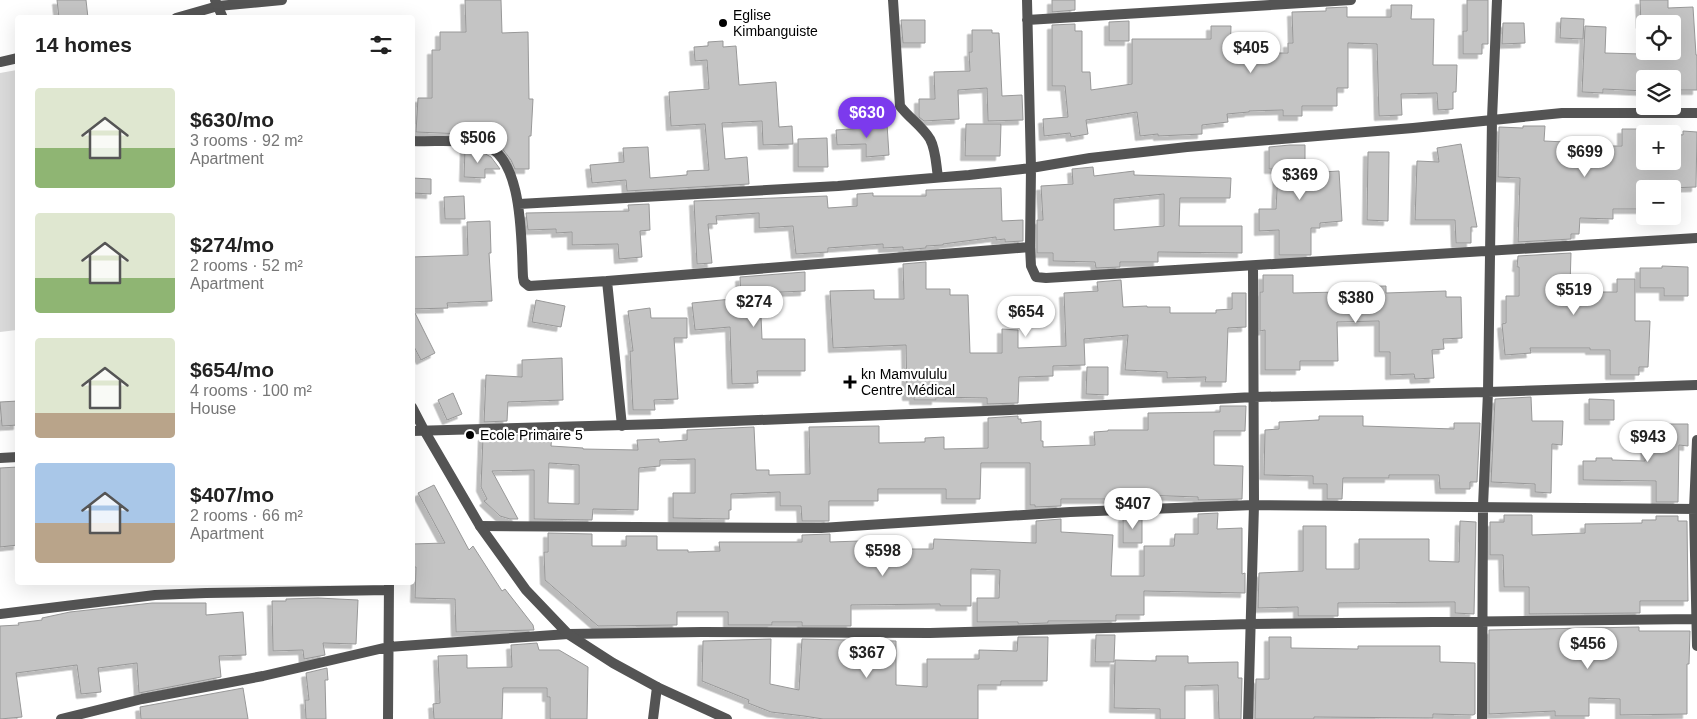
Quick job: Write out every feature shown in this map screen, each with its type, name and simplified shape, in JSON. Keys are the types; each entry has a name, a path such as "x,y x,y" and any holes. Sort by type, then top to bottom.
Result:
{"street":[{"path":"184,15 216,3 282,0"},
{"path":"893,0 900,106 930,139 938,177"},
{"path":"1027,0 1031,168 1030,247 1032,272 1036,277 1046,278 1253,266 1697,238"},
{"path":"1027,20 1351,0"},
{"path":"1482,719 1483,506 1488,392 1492,119 1497,0"},
{"path":"216,3 222,15"},
{"path":"0,62 15,59"},
{"path":"519,204 838,186 1031,168 1090,158 1178,148 1413,128 1562,112 1697,112"},
{"path":"415,141 483,144 495,150 505,164 515,186 519,204 523,276 524,282 529,286 1030,247"},
{"path":"1248,719 1254,505 1253,266"},
{"path":"608,281 622,426"},
{"path":"415,431 622,426 1010,410 1254,397 1697,385"},
{"path":"415,413 480,526 526,590 568,634 612,663 657,687 727,719"},
{"path":"1697,440 1695,509 1697,646"},
{"path":"0,458 15,457"},
{"path":"480,526 820,528 1070,512 1254,505 1695,509"},
{"path":"0,614 155,595 389,586 388,719"},
{"path":"61,719 388,647 568,634 702,632 930,633 1250,624 1482,623 1696,619"},
{"path":"653,719 657,687"}],"shaded area":[{"path":"15,70 15,330 0,332 0,73"}],"building":[{"path":"57,0 86,0 88,15 59,15"},
{"path":"465,0 501,0 502,33 528,32 529,99 533,99 531,136 529,136 529,169 515,169 501,147 484,137 416,132 418,98 432,98 432,50 440,50 440,32 466,32"},
{"path":"1052,0 1075,0 1075,10 1052,12"},
{"path":"1467,0 1488,0 1488,44 1482,44 1482,54 1463,54 1463,31 1467,31"},
{"path":"1640,0 1668,0 1668,8 1693,7 1697,55 1697,90 1681,90 1681,70 1636,70 1636,91 1603,89 1603,93 1582,92 1585,26 1606,27 1605,53 1636,54 1636,60 1681,60 1681,15 1641,15"},
{"path":"1391,5 1412,5 1411,19 1434,19 1433,65 1457,65 1456,92 1453,92 1453,109 1438,110 1437,93 1401,94 1402,115 1379,116 1377,44 1348,43 1348,88 1337,88 1337,106 1302,106 1302,116 1283,116 1283,110 1227,114 1228,122 1202,125 1202,134 1158,136 1158,134 1140,136 1137,112 1086,120 1088,134 1071,137 1070,133 1044,136 1043,119 1068,117 1065,86 1052,86 1052,25 1075,24 1075,31 1082,31 1082,72 1090,72 1091,90 1132,84 1132,39 1211,39 1211,26 1231,26 1230,58 1277,57 1277,53 1288,53 1288,43 1293,43 1292,12 1326,11 1326,8 1347,7 1347,17 1391,17"},
{"path":"1561,18 1584,19 1583,39 1560,38"},
{"path":"901,20 925,20 925,43 903,43"},
{"path":"1129,21 1129,41 1109,41 1109,22"},
{"path":"1503,23 1524,23 1525,43 1502,44"},
{"path":"972,30 992,30 992,33 999,33 1002,96 1022,95 1023,120 988,121 987,88 958,90 959,119 924,121 919,117 919,99 935,99 934,72 970,71 969,52 972,52"},
{"path":"723,41 723,47 736,46 739,85 776,82 779,127 792,126 793,144 763,145 762,121 722,123 725,159 747,157 749,184 627,191 626,180 592,183 590,165 624,162 623,148 648,147 650,178 687,175 687,171 709,170 705,124 671,126 669,92 709,89 707,60 695,61 694,47 708,46 708,42"},
{"path":"887,124 889,155 866,157 866,144 837,145 836,130 864,128 864,125"},
{"path":"966,124 1001,124 1000,156 965,156"},
{"path":"1523,126 1545,126 1544,141 1566,142 1566,148 1622,146 1622,129 1636,129 1636,170 1681,170 1681,135 1683,135 1683,131 1697,132 1696,187 1681,188 1681,180 1636,180 1636,209 1613,209 1613,219 1580,218 1579,234 1571,234 1571,239 1518,242 1520,178 1498,177 1499,127 1523,128"},
{"path":"827,138 828,167 798,167 798,139"},
{"path":"1461,144 1477,227 1471,227 1471,243 1456,243 1455,220 1415,220 1417,161 1439,162 1437,148"},
{"path":"1305,145 1305,173 1339,171 1342,221 1320,223 1320,228 1311,228 1311,255 1279,255 1279,230 1259,231 1259,209 1276,209 1278,169 1269,169 1269,147"},
{"path":"465,148 480,151 491,157 500,169 485,169 485,178 464,177"},
{"path":"1368,152 1389,152 1388,221 1367,220"},
{"path":"1093,167 1094,176 1134,171 1134,175 1231,178 1230,198 1180,198 1179,226 1242,226 1242,253 1158,252 1158,262 1120,262 1120,267 1096,268 1095,262 1053,261 1053,253 1037,253 1037,220 1043,220 1041,186 1073,184 1072,169","holes":["1164,194 1164,226 1114,230 1114,199"]},
{"path":"415,178 431,179 431,194 415,193"},
{"path":"1001,188 1002,221 1023,220 1023,241 1005,242 1005,239 996,240 996,237 903,250 903,247 883,248 883,244 828,248 828,252 796,254 793,226 759,228 759,213 716,216 717,224 708,224 712,263 697,264 694,201 827,196 828,208 857,206 857,194 873,193 873,196 926,196 926,190"},
{"path":"464,196 465,219 445,219 444,197"},
{"path":"649,204 650,230 640,231 642,257 619,259 618,244 572,245 572,232 556,233 556,229 528,230 526,213 629,211 628,205"},
{"path":"490,221 491,253 489,253 492,301 447,303 448,308 415,309 415,257 468,255 467,222"},
{"path":"1571,253 1570,287 1576,287 1576,292 1617,292 1617,279 1635,279 1635,321 1650,321 1648,367 1639,367 1639,375 1610,375 1610,350 1530,348 1531,353 1505,355 1502,324 1506,323 1506,296 1519,296 1518,256"},
{"path":"926,262 926,289 950,289 950,295 968,295 970,353 1002,353 1002,329 1018,330 1018,348 1066,346 1064,293 1098,291 1097,282 1121,280 1123,307 1170,307 1170,313 1216,313 1216,310 1232,309 1232,293 1246,293 1246,327 1228,328 1226,382 1205,382 1206,377 1167,378 1167,372 1125,370 1128,335 1084,339 1085,365 1053,366 1053,376 1019,377 1018,403 987,404 987,398 936,397 936,400 914,400 914,396 907,396 906,345 833,348 830,291 874,290 874,299 904,299 903,264"},
{"path":"1662,266 1688,267 1688,296 1664,296 1664,288 1640,288 1640,268 1662,268"},
{"path":"805,272 805,291 760,293 762,339 805,339 805,371 757,371 758,383 732,384 730,327 695,330 692,303 741,298 740,277"},
{"path":"1263,275 1293,275 1293,293 1340,292 1339,287 1386,286 1386,293 1446,291 1446,297 1461,297 1462,338 1443,339 1444,349 1432,350 1434,378 1415,379 1414,374 1390,375 1390,352 1379,352 1379,321 1337,322 1338,361 1300,361 1300,370 1265,370 1265,330 1260,331 1260,292 1263,292"},
{"path":"536,300 565,306 561,327 532,322"},
{"path":"650,308 651,318 687,318 687,338 674,338 678,399 654,400 655,410 633,410 630,351 633,351 628,311"},
{"path":"415,313 435,353 421,360 415,349"},
{"path":"562,358 563,400 508,402 507,421 484,422 486,375 522,377 522,360"},
{"path":"1087,367 1108,367 1108,395 1086,394"},
{"path":"453,393 462,414 447,420 438,400"},
{"path":"1531,397 1532,421 1563,421 1562,445 1552,444 1551,493 1535,492 1535,484 1491,482 1495,399"},
{"path":"1589,399 1614,400 1614,420 1589,420"},
{"path":"15,401 15,425 2,426 0,402"},
{"path":"1220,406 1246,406 1245,431 1214,431 1214,465 1243,466 1242,499 1198,500 1198,497 1141,495 1141,502 1123,503 1123,499 1061,499 1061,506 1035,507 1035,505 1030,505 1030,463 981,463 980,499 946,499 946,489 878,489 878,501 829,501 829,521 802,521 801,506 780,506 780,492 731,494 729,519 673,518 673,493 695,493 695,459 660,460 660,466 639,468 638,510 593,509 592,520 534,519 534,470 492,471 518,519 500,516 484,501 487,499 481,487 483,436 552,434 551,446 583,449 638,450 637,440 659,439 659,442 687,440 687,430 754,427 756,470 769,470 769,475 810,474 809,427 879,426 879,443 925,442 925,438 944,437 944,449 988,448 988,418 1018,416 1018,419 1021,419 1021,423 1041,421 1041,441 1043,441 1043,447 1095,445 1094,432 1148,430 1148,413 1220,412","holes":["549,463 579,465 579,504 548,503"]},
{"path":"1319,416 1363,416 1363,426 1454,429 1454,423 1480,423 1477,482 1470,482 1470,489 1440,489 1439,475 1389,475 1389,478 1343,478 1342,499 1327,499 1327,484 1313,484 1313,476 1264,475 1265,430 1279,429 1279,422 1319,420"},
{"path":"1659,424 1688,424 1688,446 1679,445 1678,502 1656,502 1656,481 1583,480 1583,461 1596,461 1596,458 1612,458 1612,460 1645,461 1646,432 1659,432"},
{"path":"15,467 15,545 0,547 0,468"},
{"path":"434,485 469,550 473,546 502,591 505,589 533,625 534,630 456,632 455,599 415,598 415,544 445,543 418,493"},
{"path":"1218,513 1217,529 1242,528 1242,574 1245,573 1245,593 1144,591 1144,615 1116,615 1116,621 1048,621 1048,623 1018,624 1018,622 977,622 977,598 999,598 1000,570 971,569 971,606 940,606 940,604 851,605 851,626 802,626 802,622 772,622 772,625 728,625 728,612 677,612 677,625 598,626 545,580 544,552 548,552 548,533 592,534 592,546 626,546 626,536 657,536 657,550 688,550 688,552 720,551 719,542 802,542 802,535 830,534 830,542 860,541 860,549 933,549 934,539 1036,543 1036,521 1061,519 1061,532 1113,535 1111,576 1144,576 1144,546 1174,546 1175,534 1198,534 1198,514"},
{"path":"1504,515 1532,515 1532,535 1585,533 1585,524 1642,523 1642,520 1656,520 1656,516 1678,516 1678,521 1687,521 1688,601 1640,601 1640,613 1529,614 1529,587 1504,587 1503,555 1490,555 1490,522 1504,522"},
{"path":"1142,516 1142,543 1123,543 1123,517"},
{"path":"1460,521 1476,522 1474,614 1455,613 1455,602 1338,603 1338,616 1298,616 1298,607 1258,608 1259,573 1303,571 1303,526 1326,526 1326,569 1359,569 1359,539 1429,539 1429,561 1459,562"},
{"path":"318,598 358,600 356,644 323,643 325,655 304,659 303,650 273,651 272,601"},
{"path":"152,603 206,603 206,615 243,612 246,655 219,656 221,677 139,693 137,663 98,668 101,692 81,694 77,665 16,673 22,717 0,719 0,626 19,625 18,623 42,620 42,618 70,612"},
{"path":"1639,627 1639,631 1690,631 1689,664 1687,664 1687,714 1620,715 1620,699 1589,698 1589,716 1555,716 1555,711 1489,714 1489,630"},
{"path":"1096,635 1115,635 1114,662 1095,662"},
{"path":"1018,637 1048,637 1047,681 1001,681 1001,685 978,685 978,719 823,719 771,712 748,703 749,700 702,681 703,641 771,639 770,684 799,690 802,639 896,641 896,685 927,687 927,659 979,659 979,650 1017,651"},
{"path":"1269,637 1291,637 1291,648 1358,649 1358,646 1440,646 1440,662 1475,663 1475,714 1433,714 1433,718 1314,717 1314,719 1255,719 1256,679 1269,679"},
{"path":"537,643 539,650 559,650 588,667 587,719 550,719 550,697 547,697 547,688 503,688 502,719 434,719 433,704 440,703 438,656 467,655 467,668 512,667 511,645"},
{"path":"1156,656 1188,656 1188,663 1238,662 1238,678 1242,678 1241,719 1219,719 1218,685 1185,686 1185,719 1160,719 1160,709 1114,708 1115,660 1156,661"},
{"path":"327,668 328,680 325,680 326,719 306,719 305,700 309,700 306,673"},
{"path":"243,688 248,719 141,719 140,707"}],"place":[{"name":"Eglise Kimbanguiste","path":"723,23"},
{"name":"kn Mamvululu Centre Médical","path":"850,382"},
{"name":"Ecole Primaire 5","path":"470,435"}]}
